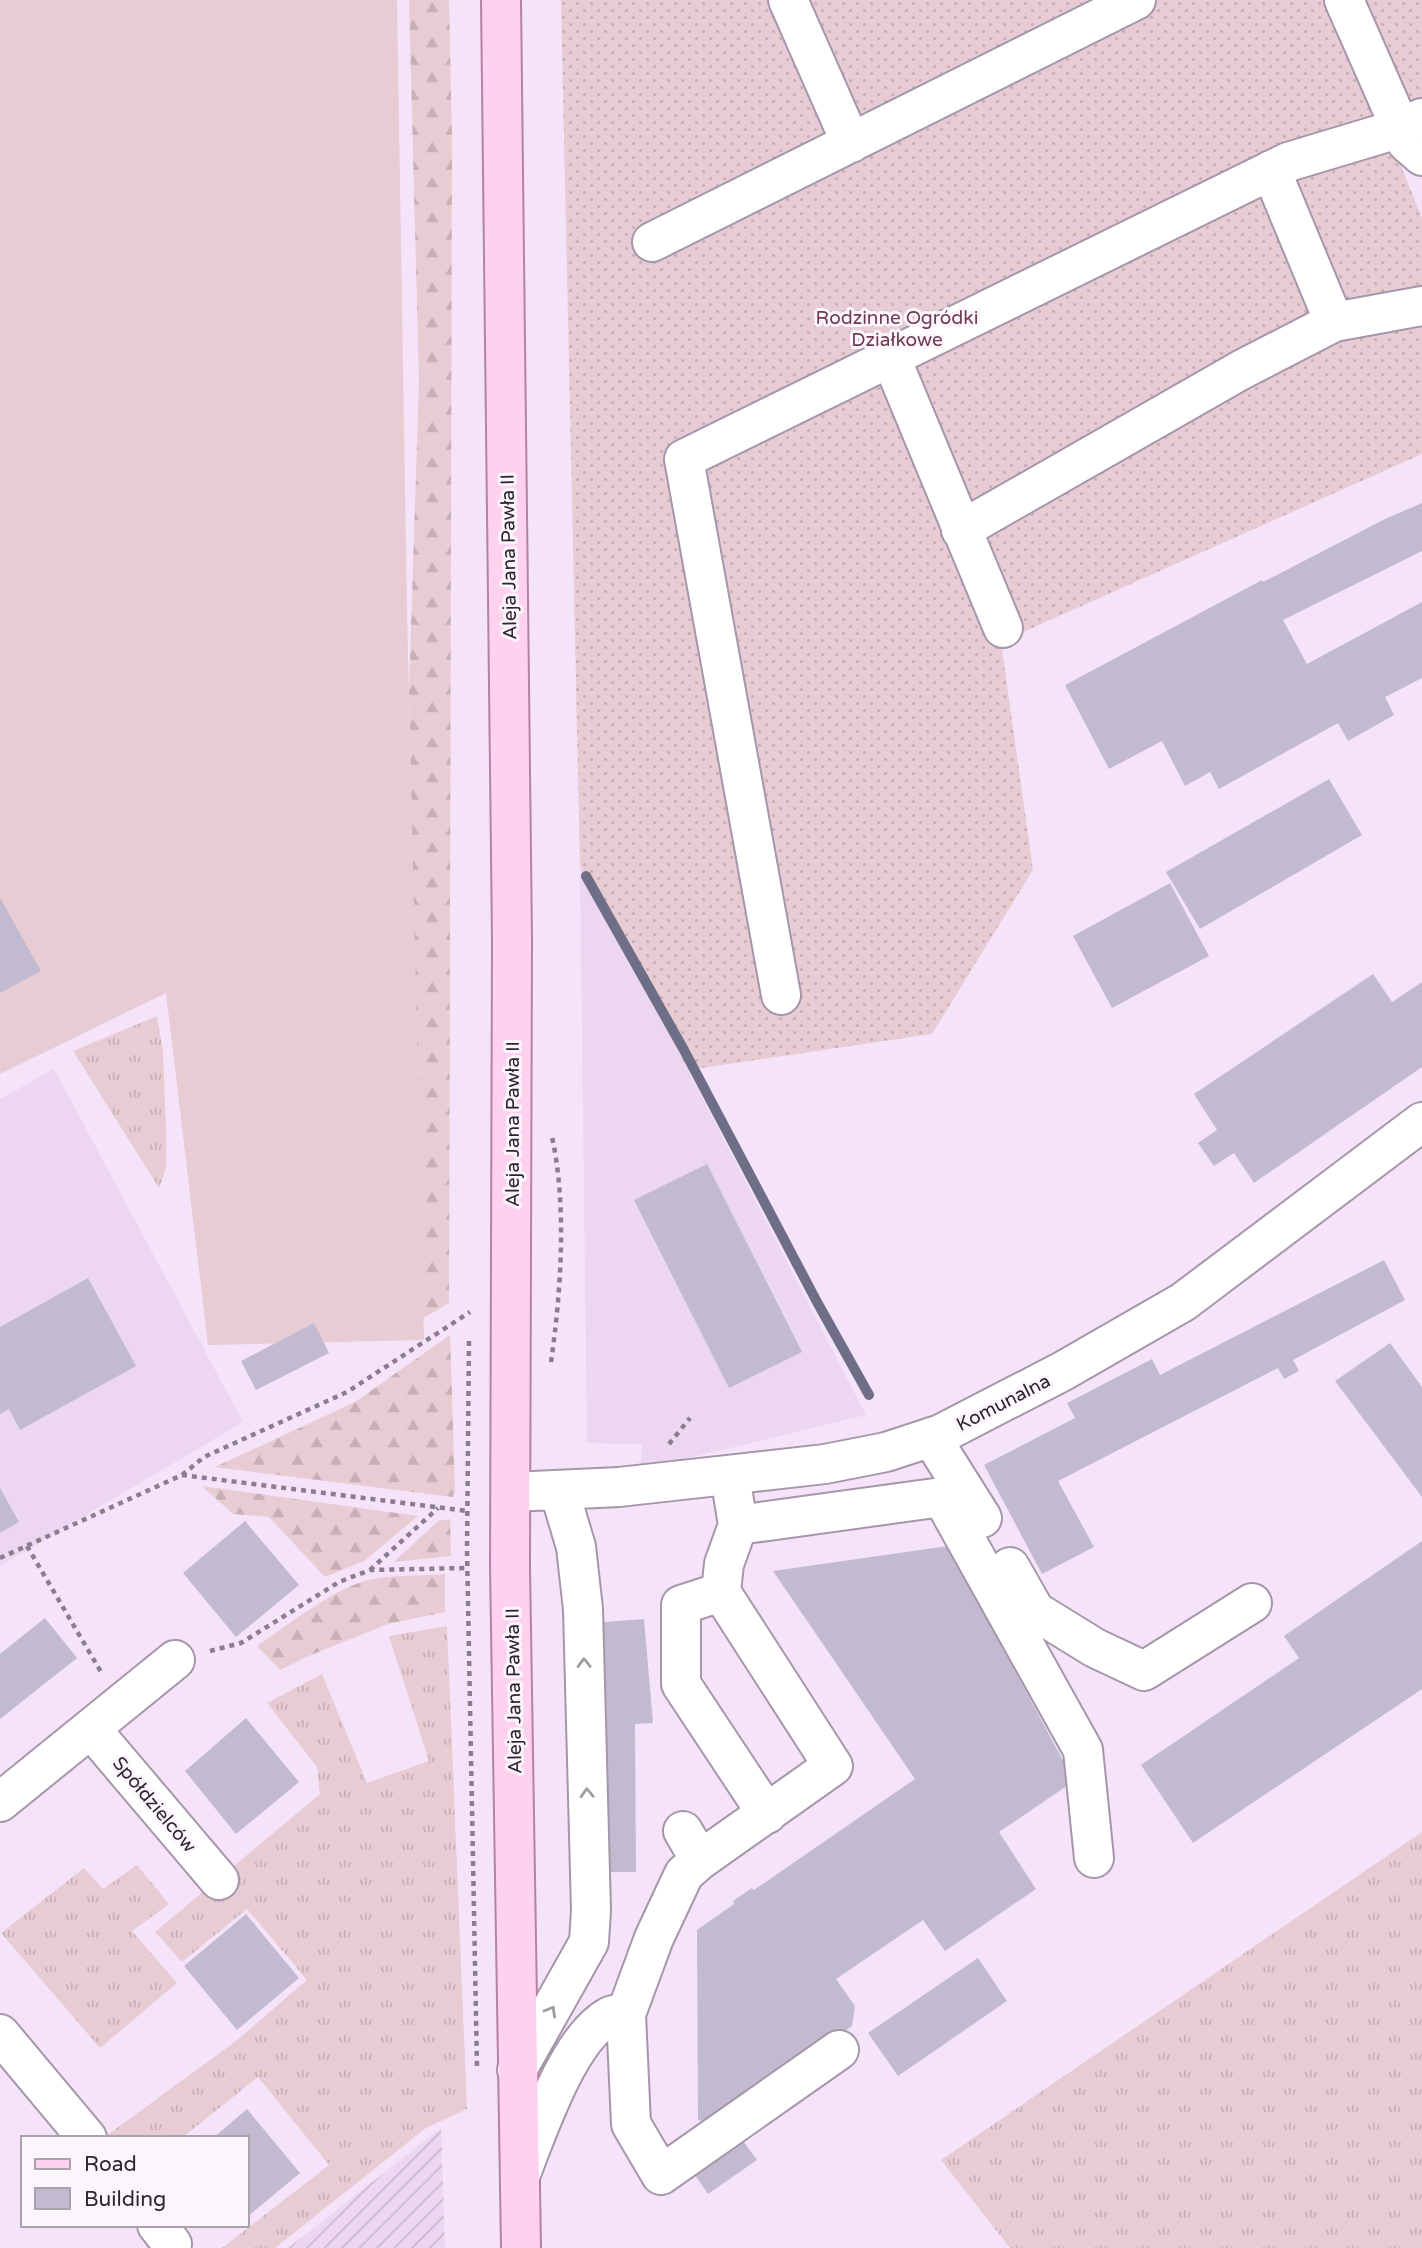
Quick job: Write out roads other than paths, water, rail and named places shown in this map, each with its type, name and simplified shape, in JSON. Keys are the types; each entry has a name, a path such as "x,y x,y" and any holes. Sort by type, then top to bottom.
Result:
{"main road":[{"name":"Aleja Jana Pawła II","path":"501,0 512,940 510,1567 521,2248"}],"street":[{"path":"789,0 851,143"},
{"path":"652,242 851,143 1090,10 1136,0"},
{"path":"781,995 684,459 1288,162 1415,134 1344,0"},
{"path":"1271,170 1334,322"},
{"path":"961,530 1241,370 1334,322 1422,306"},
{"path":"891,358 1003,628"},
{"name":"Komunalna","path":"512,1492 619,1487 825,1464 886,1452 931,1437 1062,1371 1183,1303 1422,1122"},
{"path":"931,1437 970,1497 1035,1611 1095,1648 1144,1671 1252,1603"},
{"path":"886,1452 906,1502"},
{"path":"730,1476 738,1525 724,1564 721,1592 833,1766 767,1814 691,1846 684,1874 654,1938 626,2014 631,2124 661,2175 839,2050"},
{"path":"517,2070 589,1941 591,1910 583,1609 576,1547 559,1490"},
{"path":"738,1525 942,1497 1083,1750 1094,1858"},
{"path":"721,1592 681,1605 681,1684 767,1814"},
{"path":"0,1802 175,1660"},
{"name":"Spółdzielców","path":"91,1729 219,1880"},
{"path":"520,2176 556,2087 586,2036 611,2015 626,2014"},
{"path":"0,2034 85,2136"}],"waterway":[{"path":"586,876 684,1050 869,1395"}],"park label":[{"name":"Rodzinne Ogródki Działkowe","path":"897,328"}]}
